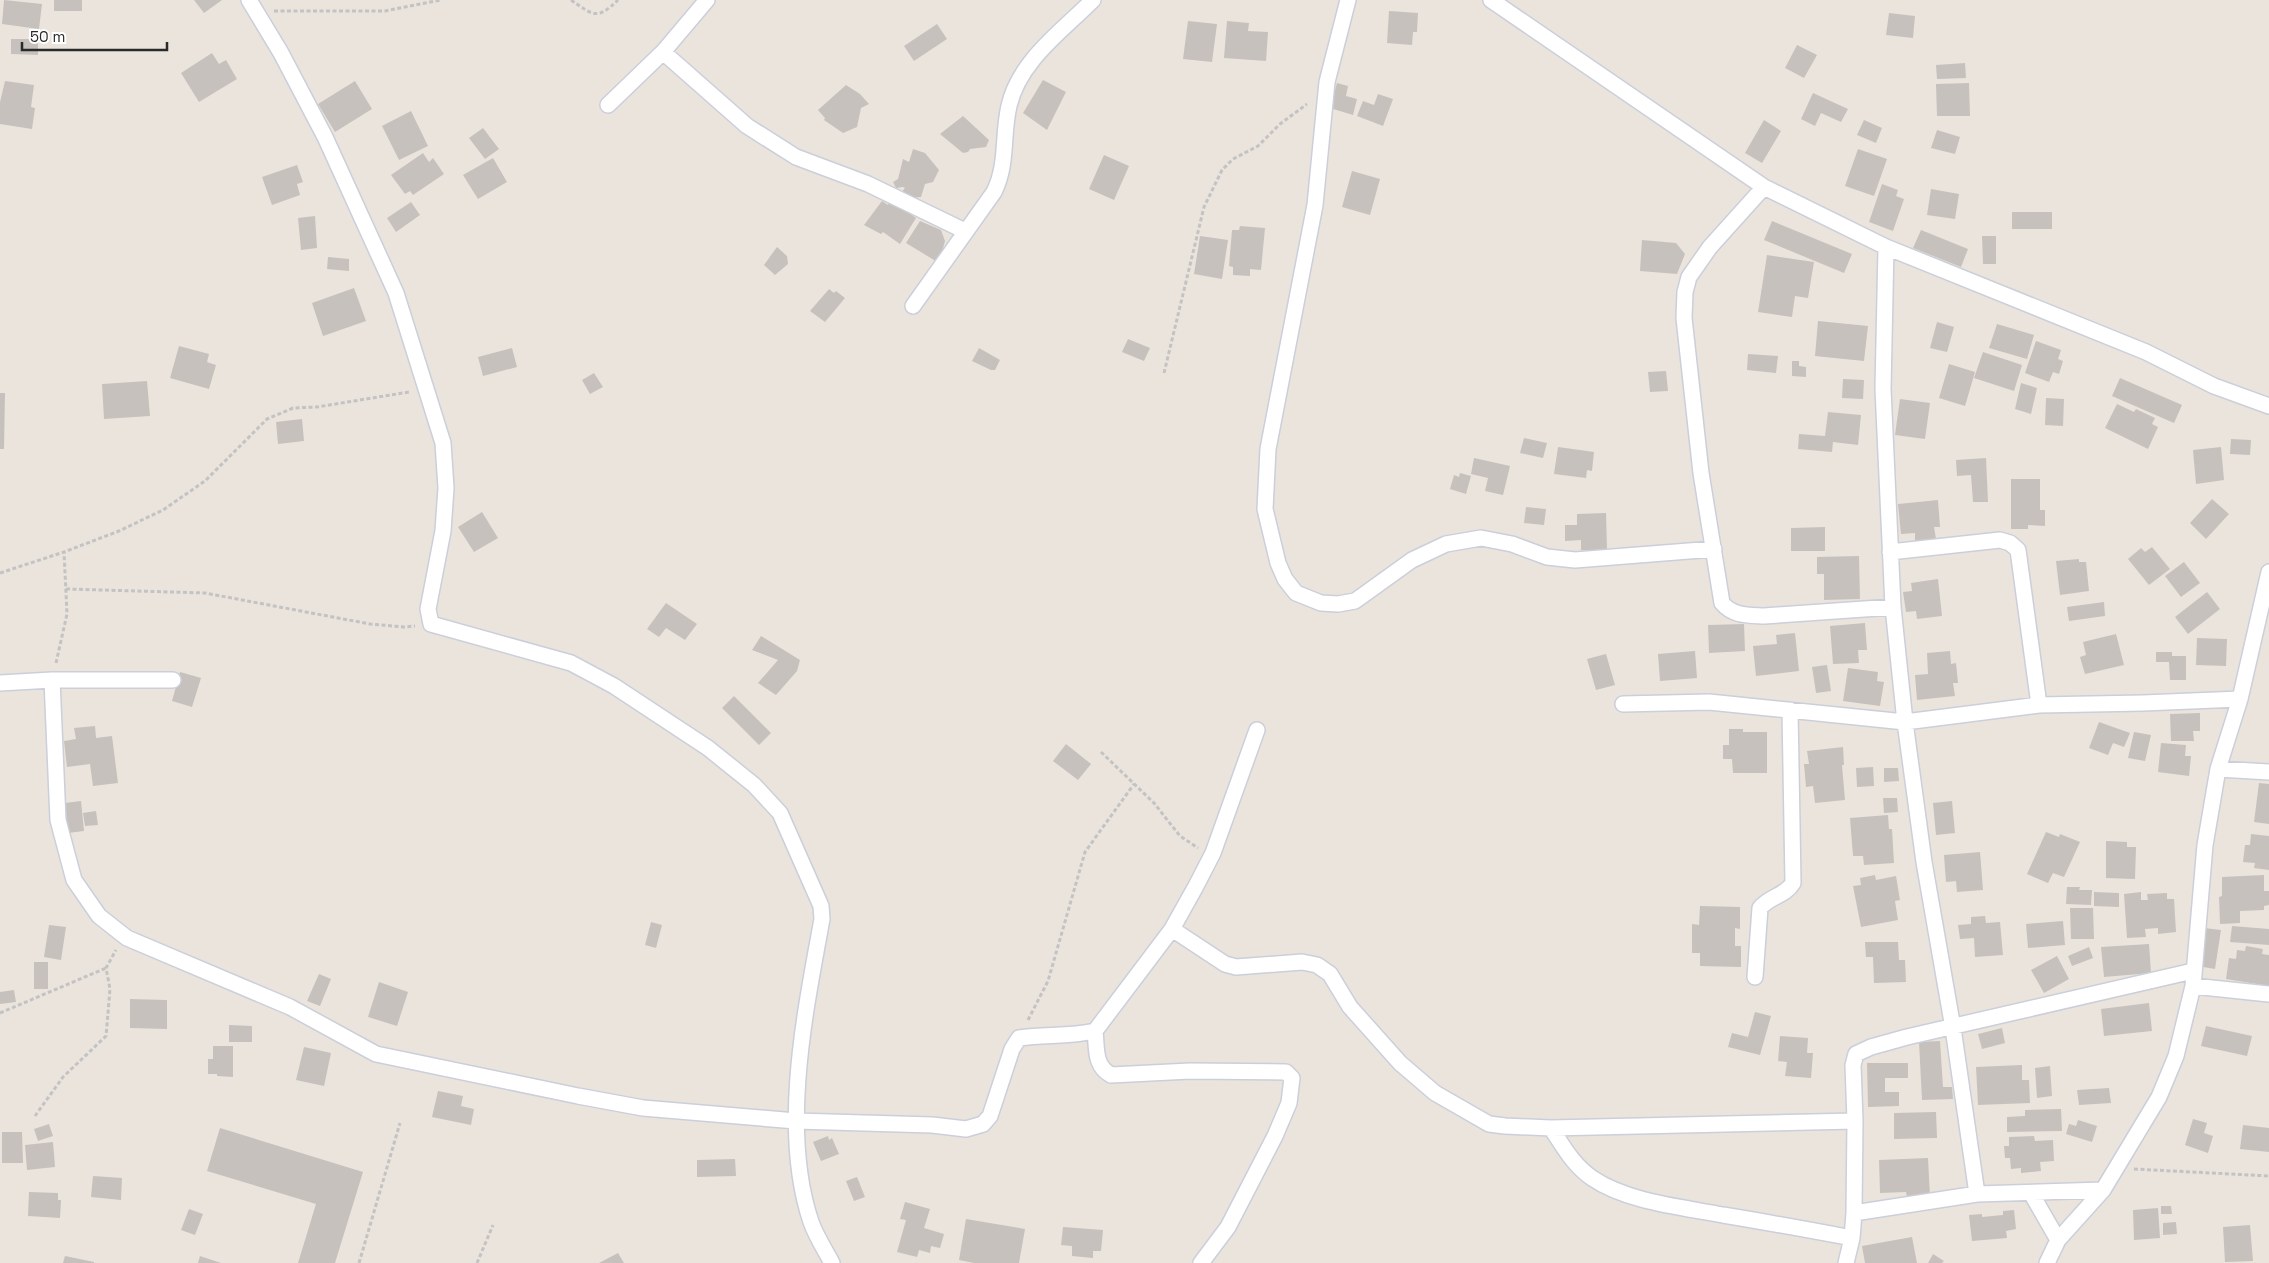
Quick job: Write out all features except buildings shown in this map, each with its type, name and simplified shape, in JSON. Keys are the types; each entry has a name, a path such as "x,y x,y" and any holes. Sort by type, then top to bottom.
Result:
{"street":[{"path":"608,105 663,52 707,0"},
{"path":"913,306 994,192 1002,176 1009,106 1021,73 1093,0"},
{"path":"1348,0 1326,90 1315,205 1268,449 1265,509 1278,563 1285,578 1296,593 1321,603 1338,604 1355,601 1412,560 1446,544 1481,538 1512,544 1547,557 1575,560 1714,549"},
{"path":"1491,0 1764,187 1886,247 1960,275 2146,352 2214,386 2269,406"},
{"path":"252,5 281,53 325,138 396,293 425,390 443,442 446,488 443,531 428,609 431,624 571,662 614,686 708,748 754,785 780,814 821,906 822,920 808,1000 796,1120 801,1183 811,1223 832,1263"},
{"path":"663,52 747,126 796,157 868,184 965,231"},
{"path":"1764,187 1723,230 1710,247 1689,277 1685,292 1684,318 1701,473 1722,602 1730,611 1745,615 1764,616 1893,607"},
{"path":"1886,247 1884,389 1893,607 1905,722 1924,862 1953,1028 1977,1194"},
{"path":"1890,552 2000,540 2010,543 2018,550 2039,705"},
{"path":"2047,1263 2058,1240 2103,1190 2159,1097 2176,1056 2193,978 2205,845 2218,769 2240,699 2269,572"},
{"path":"52,680 58,820 74,880 99,916 127,938 290,1007 376,1054 644,1108 796,1120 932,1125 966,1129 976,1128 983,1124 990,1116 1012,1049 1019,1038 1072,1036 1095,1031 1172,929 1213,853 1257,730"},
{"path":"0,683 52,680 173,680"},
{"path":"1623,704 1709,702 1905,722 2039,705 2143,704 2240,699"},
{"path":"1755,977 1760,908 1768,899 1788,891 1793,883 1790,710"},
{"path":"2218,769 2269,772"},
{"path":"1172,929 1225,964 1236,967 1302,962 1316,965 1330,974 1350,1007 1400,1063 1435,1093 1489,1124 1551,1128 1855,1121"},
{"path":"1846,1263 1852,1238 1854,1213 1855,1121 1853,1064 1856,1054 1871,1047 2078,996 2193,978 2269,994"},
{"path":"1095,1031 1098,1063 1102,1070 1111,1075 1190,1071 1286,1072 1292,1078 1290,1103 1275,1136 1228,1227 1201,1263"},
{"path":"1551,1128 1580,1168 1592,1178 1621,1193 1683,1208 1852,1238"},
{"path":"1854,1213 1977,1194 2103,1190"},
{"path":"2031,1193 2058,1240"}],"path":[{"path":"252,5 385,11 440,0"},
{"path":"571,0 588,12 597,14 605,12 618,0"},
{"path":"1164,373 1204,207 1222,170 1233,159 1258,146 1280,124 1326,90"},
{"path":"0,573 119,531 164,510 205,481 268,419 293,408 317,407 425,390"},
{"path":"52,680 67,614 64,552"},
{"path":"66,589 205,593 370,624 404,627 431,624"},
{"path":"1101,752 1154,803 1186,841 1213,853"},
{"path":"1019,1038 1048,980 1085,852 1134,784"},
{"path":"35,1116 63,1077 106,1036 110,989 106,968 112,954 127,938"},
{"path":"0,1014 106,968"},
{"path":"359,1263 400,1123"},
{"path":"2116,1168 2269,1176"},
{"path":"477,1263 493,1225"}]}
